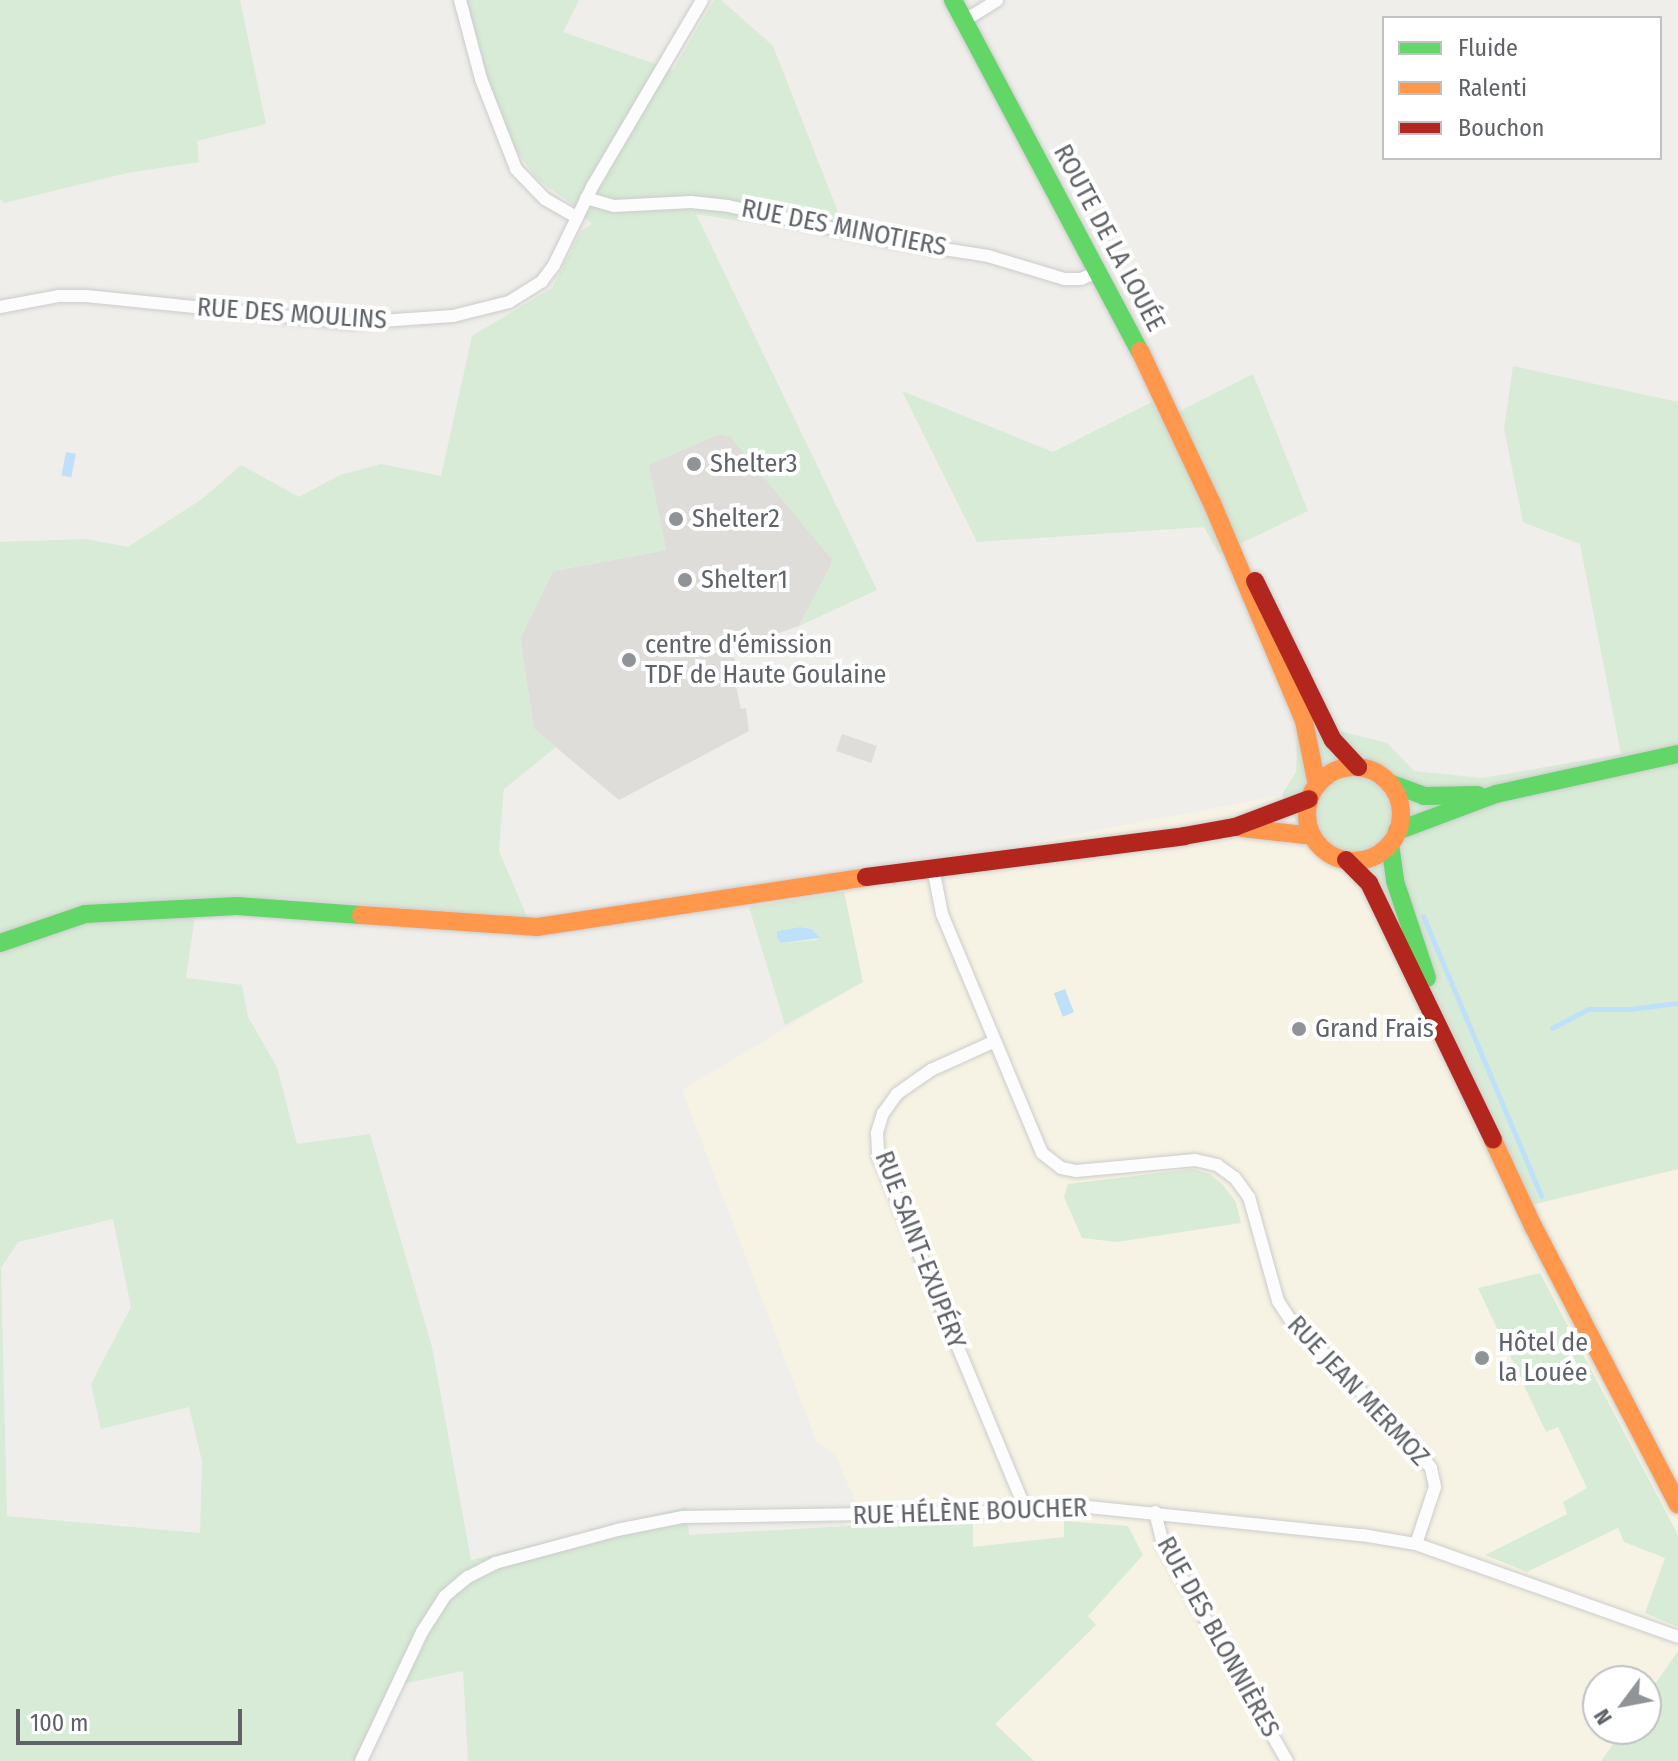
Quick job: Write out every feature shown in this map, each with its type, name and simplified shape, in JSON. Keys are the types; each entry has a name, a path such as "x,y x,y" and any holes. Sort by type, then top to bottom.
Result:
{"main road":[{"name":"ROUTE DE LA LOUÉE","path":"953,0 1098,271 1333,740 1358,767"},
{"name":"ROUTE DE LA LOUÉE","path":"1212,503 1304,721 1313,792"},
{"path":"1235,827 1313,792 1335,771 1358,767 1424,796 1496,794 1678,754"},
{"path":"1389,783 1400,806 1394,838 1395,881 1455,1056"},
{"path":"1313,792 1307,811 1313,836 1332,856 1346,860 1370,858 1394,838 1496,794"},
{"path":"0,943 85,914 237,906 537,927 1235,827 1313,836"},
{"path":"1346,860 1369,883 1455,1056 1539,1240 1678,1505"}],"street":[{"path":"460,0 481,79 516,169 545,199 576,217"},
{"name":"RUE DES MOULINS","path":"0,307 58,296 86,296 352,323 453,316 509,302 542,281 554,265 586,198 702,0"},
{"path":"964,21 997,0"},
{"name":"RUE DES MINOTIERS","path":"586,198 614,206 691,202 728,206 886,240 988,256 1064,279 1081,279 1098,271"},
{"name":"RUE JEAN MERMOZ","path":"933,868 942,914 1042,1153 1061,1168 1096,1171 1195,1160 1217,1165 1235,1178 1249,1197 1278,1301 1289,1318 1406,1438 1431,1468 1435,1487 1416,1544"},
{"name":"RUE SAINT-EXUPÉRY","path":"993,1042 931,1070 897,1094 883,1113 877,1133 878,1155 1025,1508"},
{"name":"RUE HÉLÈNE BOUCHER","path":"361,1761 422,1632 445,1596 468,1577 495,1563 617,1530 682,1517 1079,1506 1155,1512 1416,1544 1678,1637"},
{"name":"RUE DES BLONNIÈRES","path":"1155,1512 1164,1547 1287,1761"}],"shaded area":[{"path":"719,434 730,436 831,558 831,565 799,626 732,649 739,677 734,677 741,709 746,708 749,731 619,800 534,729 520,639 553,571 666,550 648,465"},
{"path":"842,734 877,746 871,763 836,751"},
{"path":"1282,795 1314,852 1364,880 1515,1209 1678,1169 1678,1761 1034,1761 995,1724 1096,1625 1087,1616 1128,1526 1064,1521 1064,1537 973,1547 973,1519 844,1525 844,1512 857,1505 835,1454 816,1440 682,1090 863,982 840,871 988,851"}],"green space":[{"path":"0,0 240,0 266,124 197,141 199,162 127,173 4,203 0,199"},
{"path":"467,0 579,0 563,32 673,70 714,0 721,0 773,46 840,217 821,234 696,214 877,590 799,626 831,565 831,558 730,436 719,434 649,465 666,550 553,571 520,639 534,729 556,747 504,789 499,851 528,919 284,898 197,902 186,978 242,985 248,1017 277,1067 297,1144 370,1134 432,1347 471,1560 687,1507 689,1535 973,1519 973,1547 1064,1537 1064,1521 1128,1526 1143,1555 1088,1616 1096,1625 995,1724 1034,1761 468,1761 463,1671 402,1684 366,1761 0,1761 0,542 86,539 128,547 202,499 241,465 299,497 340,475 381,464 441,476 472,336 552,288 581,231 592,224 572,204 537,179 508,139 480,61","holes":["113,1219 131,1307 91,1384 101,1429 189,1407 202,1461 200,1533 7,1516 1,1268 18,1242"]},
{"path":"1513,366 1678,402 1678,1169 1515,1209 1364,880 1314,852 1282,795 1296,772 1297,720 1387,743 1414,771 1482,778 1621,754 1580,544 1523,522 1504,429"},
{"path":"1253,374 1308,511 1219,554 1204,527 977,542 902,391 1053,452 1152,402 1162,420"},
{"path":"844,892 863,982 785,1025 749,907","holes":["800,927 812,929 818,940 781,943 777,931"]},
{"path":"1193,1169 1210,1174 1223,1185 1236,1202 1241,1223 1117,1242 1082,1238 1064,1197 1068,1184"},
{"path":"1540,1273 1678,1535 1678,1627 1645,1613 1665,1558 1624,1542 1618,1528 1527,1572 1485,1555 1567,1514 1563,1502 1587,1488 1558,1427 1546,1432 1478,1288"},
{"path":"1678,1651 1678,1761 1601,1761 1612,1745 1662,1745 1662,1674"}],"water":[{"path":"66,452 76,454 71,477 61,476"},
{"path":"800,927 812,929 820,938 781,943 777,938 777,931"},
{"path":"1065,989 1074,1012 1063,1017 1054,993"}],"waterway":[{"path":"1423,916 1541,1196"},
{"path":"1552,1028 1588,1009 1629,1009 1678,1003"}],"traffic: fast":[{"path":"953,0 1140,351"},
{"path":"1397,831 1496,794 1678,754"},
{"path":"1389,783 1424,796 1478,795"},
{"path":"1390,844 1395,881 1427,978"},
{"path":"0,943 85,914 237,906 361,915"}],"traffic: slow":[{"path":"1140,351 1212,503 1304,721 1317,785"},
{"path":"1354,767 1372,771 1387,781 1397,796 1401,814 1397,832 1387,847 1372,857 1354,861 1336,857 1321,847 1311,832 1307,814 1311,796 1321,781 1336,771 1354,767"},
{"path":"1242,828 1313,836"},
{"path":"361,915 537,927 866,877"},
{"path":"1493,1140 1533,1226 1678,1505"}],"traffic: jam":[{"path":"1255,581 1333,740 1358,767"},
{"path":"866,877 1184,836 1235,827 1309,799"},
{"path":"1346,860 1369,883 1493,1140"}],"place":[{"name":"Shelter3","path":"694,464"},
{"name":"Shelter2","path":"676,519"},
{"name":"Shelter1","path":"685,580"},
{"name":"centre d'émission TDF de Haute Goulaine","path":"629,660"},
{"name":"Grand Frais","path":"1299,1029"},
{"name":"Hôtel de la Louée","path":"1482,1358"}]}
